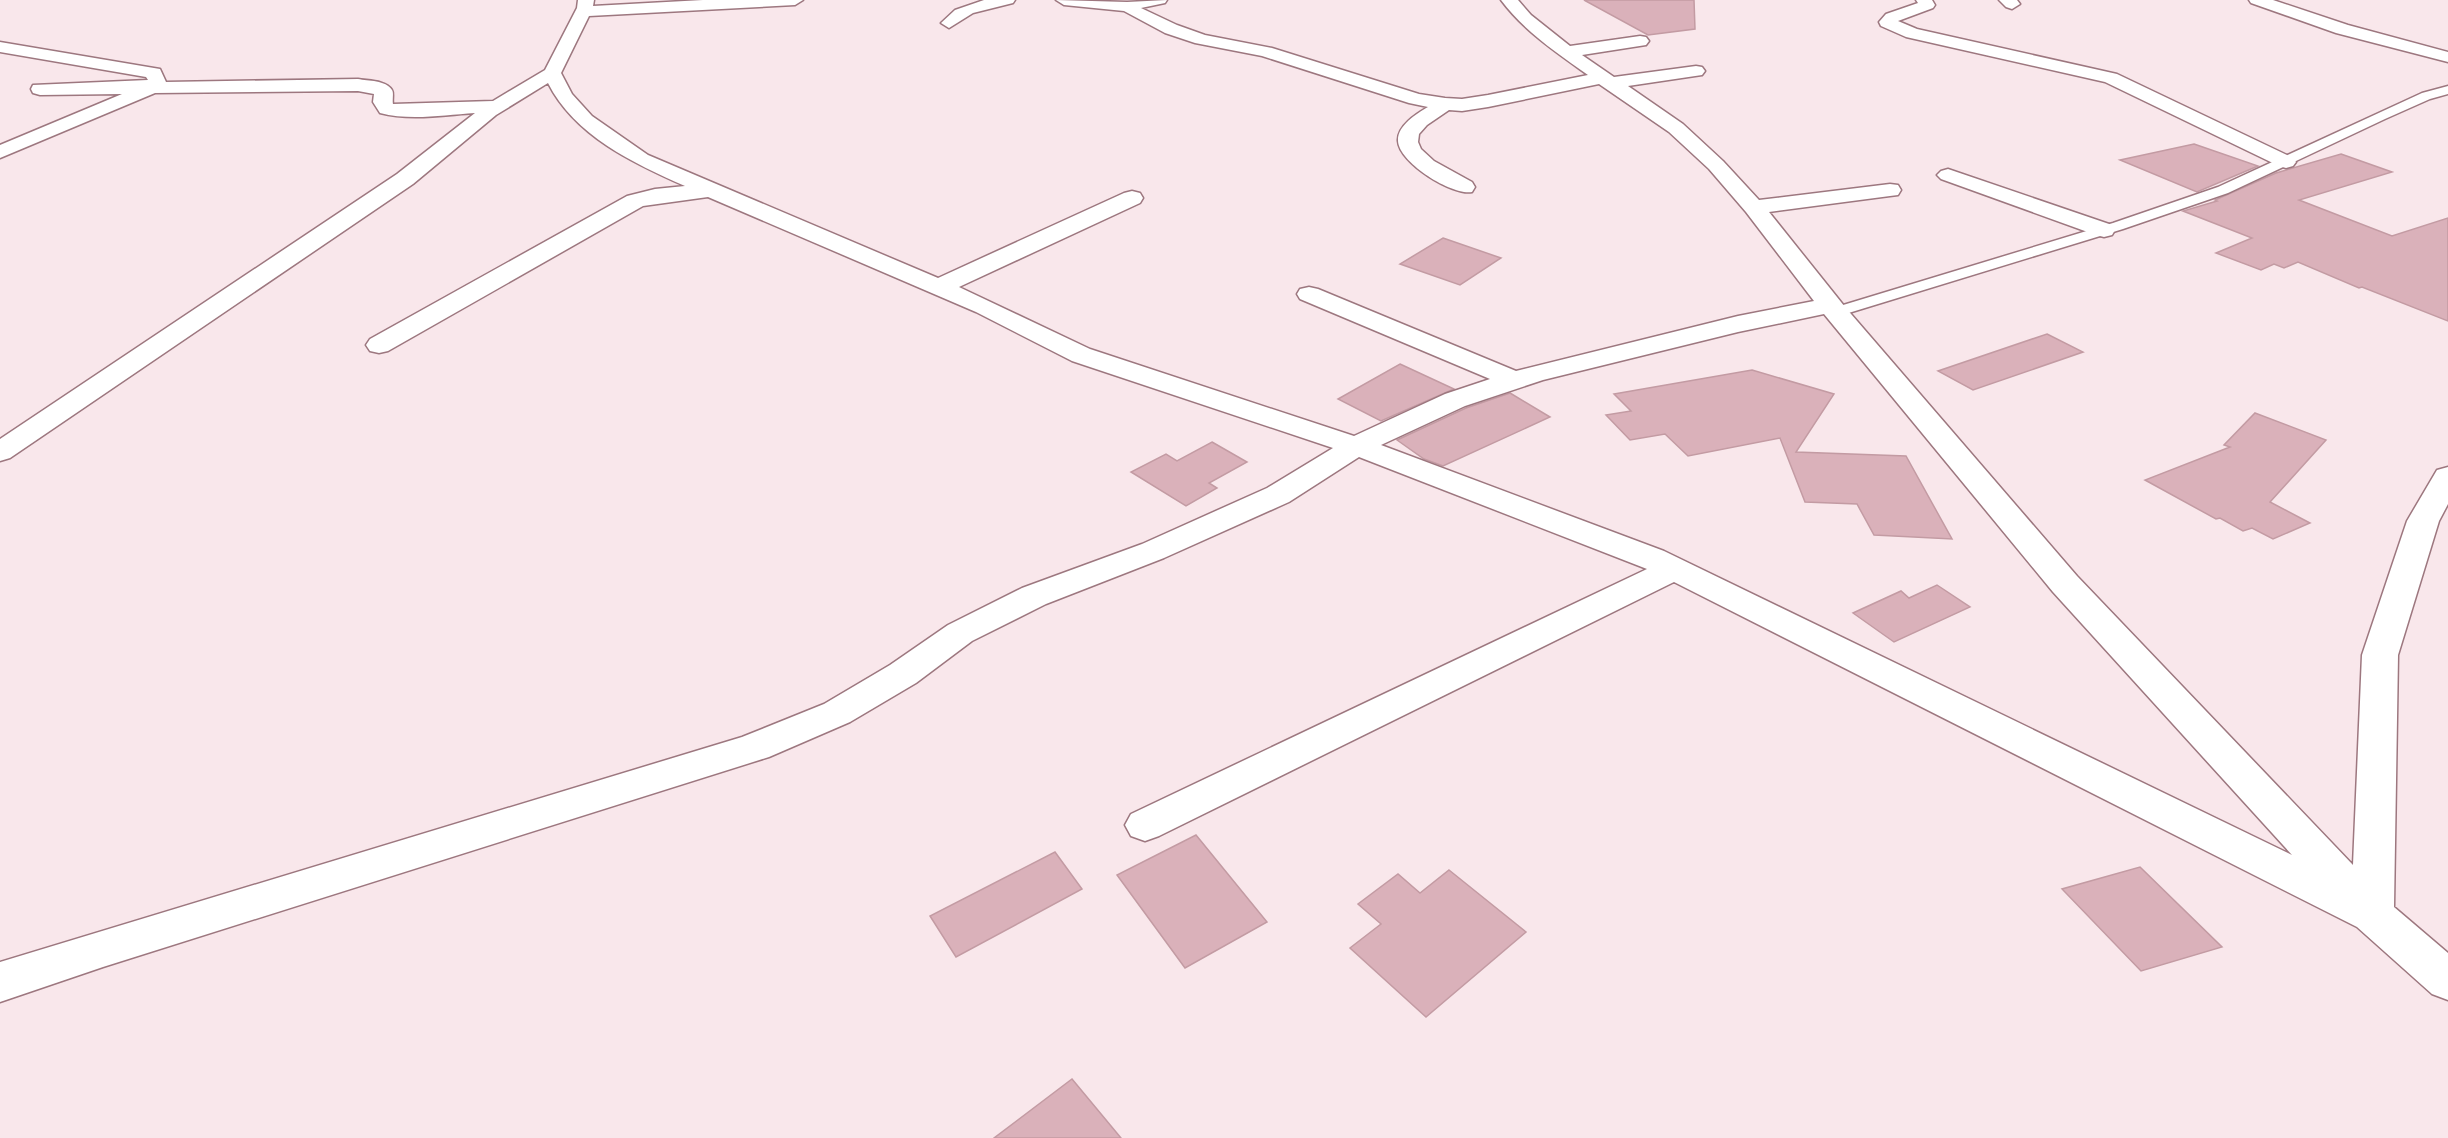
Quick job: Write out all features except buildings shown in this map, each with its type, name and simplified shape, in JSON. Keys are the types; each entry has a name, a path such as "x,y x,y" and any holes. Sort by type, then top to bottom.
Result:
{"street":[{"path":"0,452 405,179 498,106 552,73 585,6 795,0"},
{"path":"949,23 953,17 964,12 1008,0"},
{"path":"1064,0 1128,7 1171,29 1201,39 1275,54 1416,99 1445,104 1462,105 1605,81 1696,71"},
{"path":"1128,7 1159,0"},
{"path":"1509,0 1525,18 1567,52 1605,81 1676,128 1716,165 1754,207 1834,308 2065,584 2372,914 2448,980"},
{"path":"1924,0 1927,5 1892,17 1887,22 1912,33 2111,78 2286,162"},
{"path":"2257,0 2342,29 2448,57"},
{"path":"1567,52 1640,41"},
{"path":"0,46 154,73 158,81 152,88 0,152"},
{"path":"552,73 564,96 585,120 641,159 985,307 1081,356 1356,446 1652,558 2372,914"},
{"path":"40,89 358,85 378,88 384,92 382,102 387,109 404,111 498,106"},
{"path":"1445,104 1410,132 1407,143 1413,156 1464,188"},
{"path":"1948,175 2104,230"},
{"path":"379,345 635,201 655,196 711,190"},
{"path":"1754,207 1890,190"},
{"path":"939,288 1132,198"},
{"path":"1309,294 1515,380"},
{"path":"0,982 103,948 755,747 837,713 903,674 960,633 1034,596 1153,551 1278,495 1356,446 1455,400 1515,380 1738,324 1834,308"},
{"path":"2372,914 2380,655 2423,521 2448,476"},
{"path":"1145,825 1674,569"}],"lane":[{"path":"1834,308 2104,230 2223,190 2426,96 2448,90"}]}
